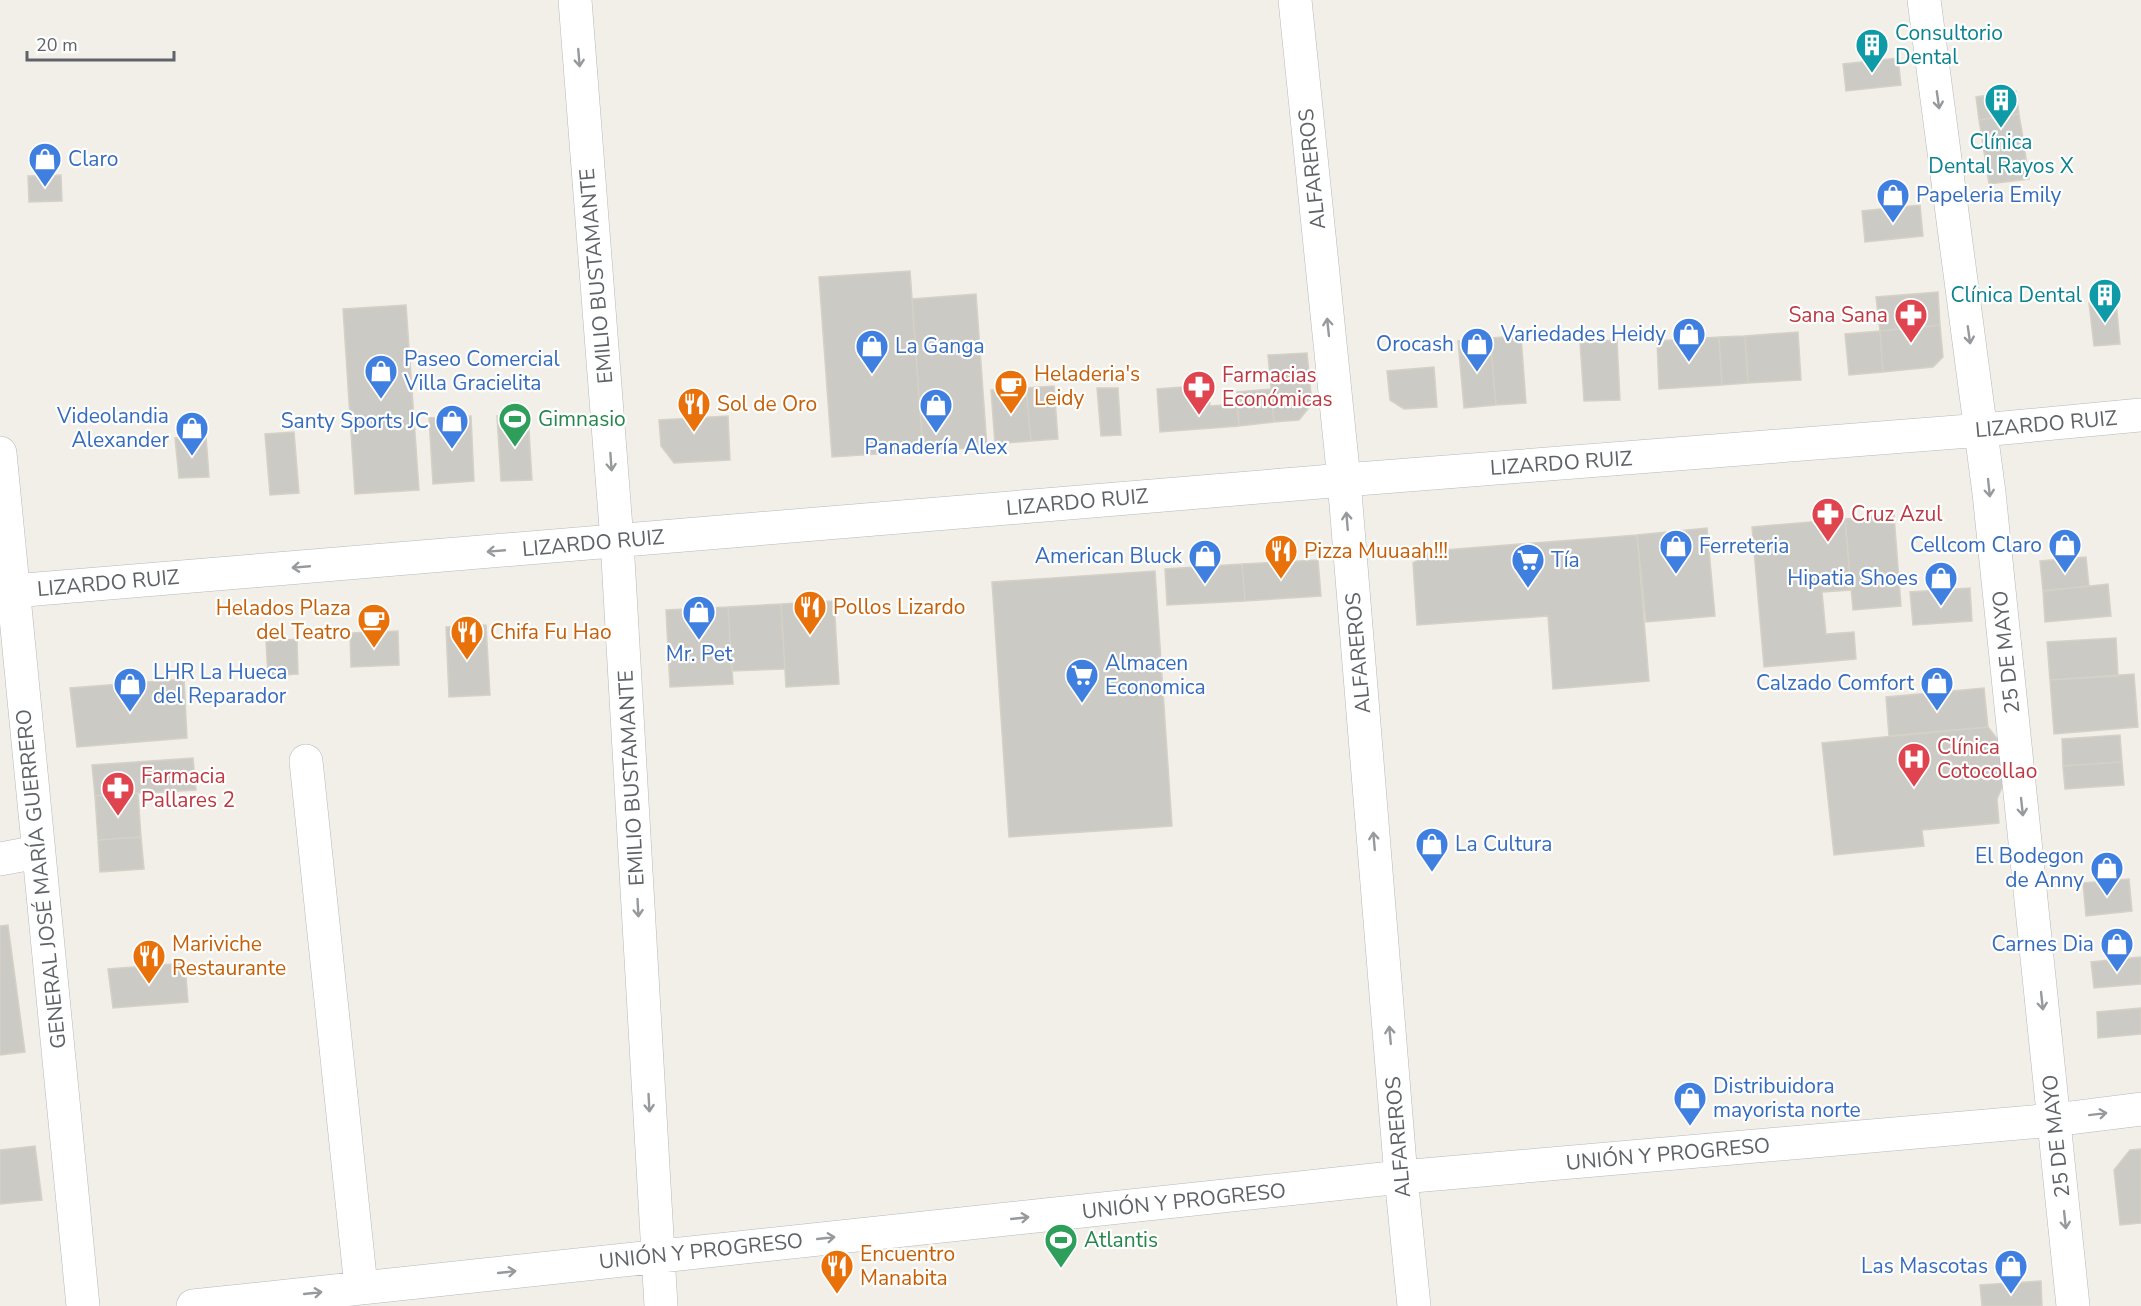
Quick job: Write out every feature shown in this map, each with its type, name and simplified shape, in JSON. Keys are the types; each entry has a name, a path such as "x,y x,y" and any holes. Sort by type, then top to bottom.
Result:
{"street":[{"name":"EMILIO BUSTAMANTE","path":"574,0 617,541 660,1306"},
{"name":"ALFAREROS","path":"1295,0 1344,480 1401,1177 1414,1306"},
{"name":"25 DE MAYO","path":"1924,0 1982,430 2073,1306"},
{"name":"LIZARDO RUIZ","path":"13,591 1344,480 1982,430 2141,415"},
{"name":"GENERAL JOSÉ MARÍA GUERRERO","path":"0,453 83,1306"},
{"path":"306,761 361,1287"},
{"path":"0,859 38,852"},
{"name":"UNIÓN Y PROGRESO","path":"193,1306 1401,1177 2054,1120 2141,1109"}],"building":[{"name":"Consultorio Dental","path":"1898,58 1901,85 1846,91 1843,64"},
{"path":"2016,91 2019,114 1979,120 1976,97"},
{"name":"Clínica Dental Rayos X","path":"2019,114 2023,138 1983,145 1979,120"},
{"path":"2023,138 2029,179 1989,184 1983,145"},
{"name":"Claro","path":"61,175 62,201 29,202 28,176"},
{"name":"Papeleria Emily","path":"1920,205 1923,236 1865,242 1862,211"},
{"name":"La Ganga","path":"910,271 923,451 832,457 819,277"},
{"path":"1938,292 1940,325 1880,331 1876,297"},
{"path":"976,294 987,447 923,451 912,299"},
{"name":"Clínica Dental","path":"2116,301 2120,344 2094,346 2089,303"},
{"name":"Paseo Comercial Villa Gracielita","path":"406,305 419,490 355,494 343,309"},
{"name":"Sana Sana","path":"1940,325 1943,357 1933,367 1883,372 1880,331"},
{"path":"1880,331 1883,372 1849,375 1845,334"},
{"path":"1798,332 1801,380 1748,383 1745,336"},
{"path":"1521,336 1526,403 1496,405 1490,338"},
{"path":"1745,336 1748,383 1722,385 1719,337"},
{"name":"Variedades Heidy","path":"1719,337 1722,385 1659,389 1657,341"},
{"name":"Orocash","path":"1490,338 1496,405 1464,408 1458,341"},
{"path":"1617,340 1620,400 1584,401 1580,342"},
{"path":"1307,353 1312,404 1299,420 1274,422 1268,355"},
{"path":"1434,367 1437,407 1404,409 1390,400 1387,371"},
{"name":"Farmacias Económicas","path":"1208,385 1210,406 1237,404 1239,426 1160,432 1157,389"},
{"path":"1054,386 1058,439 1031,441 1026,388"},
{"name":"Heladeria's Leidy","path":"1026,388 1031,441 995,444 991,390"},
{"path":"1097,388 1118,388 1121,435 1101,436"},
{"path":"1271,389 1274,422 1239,426 1237,392"},
{"name":"Gimnasio","path":"528,414 532,480 501,481 497,416"},
{"name":"Santy Sports JC","path":"471,416 474,481 433,484 429,418"},
{"name":"Sol de Oro","path":"728,416 730,460 674,463 661,446 659,420"},
{"path":"294,432 299,493 270,495 265,434"},
{"name":"Videolandia Alexander","path":"206,436 209,477 179,478 175,438"},
{"path":"1894,515 1901,606 1853,610 1845,519"},
{"path":"1845,519 1851,590 1822,592 1826,634 1854,632 1856,659 1764,667 1752,527"},
{"name":"Ferreteria","path":"1707,528 1715,616 1646,622 1637,535"},
{"name":"Tía","path":"1637,535 1649,681 1553,689 1548,616 1417,625 1413,563 1431,551"},
{"name":"Cellcom Claro","path":"2086,557 2089,586 2043,591 2040,561"},
{"name":"Pizza Muuaah!!!","path":"1318,560 1321,596 1245,601 1242,564"},
{"name":"American Bluck","path":"1242,564 1245,601 1167,605 1165,569"},
{"name":"Almacen Economica","path":"1155,571 1172,826 1009,837 992,582"},
{"path":"2108,584 2111,616 2045,622 2043,591"},
{"name":"Hipatia Shoes","path":"1970,588 1972,621 1913,625 1910,592"},
{"name":"Pollos Lizardo","path":"834,601 839,684 786,687 781,604"},
{"path":"781,604 785,669 732,671 728,607"},
{"name":"Mr. Pet","path":"728,607 733,684 670,687 666,610"},
{"name":"Chifa Fu Hao","path":"486,625 490,695 449,697 446,627"},
{"name":"Helados Plaza del Teatro","path":"398,631 399,665 351,667 350,633"},
{"path":"2116,638 2118,676 2050,680 2047,642"},
{"path":"297,639 298,674 268,676 266,642"},
{"path":"2134,674 2138,727 2054,734 2050,680"},
{"name":"LHR La Hueca del Reparador","path":"184,679 187,738 77,747 70,688"},
{"name":"Calzado Comfort","path":"1984,688 1988,727 1889,736 1886,697"},
{"name":"Clínica Cotocollao","path":"1988,727 2002,745 2006,778 1997,799 1999,823 1922,830 1924,846 1834,855 1822,743"},
{"path":"2120,735 2122,762 2063,766 2062,739"},
{"path":"193,758 196,790 95,796 92,765"},
{"path":"2122,762 2124,785 2065,789 2063,766"},
{"name":"Farmacia Pallares 2","path":"138,793 141,837 98,840 95,796"},
{"path":"141,837 144,869 100,872 98,840"},
{"name":"El Bodegon de Anny","path":"2129,879 2132,911 2086,916 2083,883"},
{"path":"8,925 25,1052 0,1055 0,926"},
{"name":"Carnes Dia","path":"2141,957 2141,984 2094,988 2091,962"},
{"name":"Mariviche Restaurante","path":"185,963 188,1002 113,1008 108,969"},
{"path":"2141,1008 2141,1034 2098,1038 2097,1012"},
{"path":"35,1146 42,1200 0,1204 0,1150"},
{"path":"2141,1149 2141,1223 2120,1225 2114,1170 2130,1150"},
{"name":"Las Mascotas","path":"2041,1281 2042,1306 1982,1306 1980,1285"}],"place":[{"name":"Consultorio Dental","path":"1872,74"},
{"name":"Clínica Dental Rayos X","path":"2001,129"},
{"name":"Claro","path":"45,188"},
{"name":"Papeleria Emily","path":"1893,224"},
{"name":"Clínica Dental","path":"2105,324"},
{"name":"Sana Sana","path":"1911,344"},
{"name":"Variedades Heidy","path":"1689,363"},
{"name":"Orocash","path":"1477,373"},
{"name":"La Ganga","path":"872,375"},
{"name":"Paseo Comercial Villa Gracielita","path":"381,400"},
{"name":"Heladeria's Leidy","path":"1011,415"},
{"name":"Farmacias Económicas","path":"1199,416"},
{"name":"Sol de Oro","path":"694,433"},
{"name":"Panadería Alex","path":"936,434"},
{"name":"Gimnasio","path":"515,448"},
{"name":"Santy Sports JC","path":"452,450"},
{"name":"Videolandia Alexander","path":"192,457"},
{"name":"Cruz Azul","path":"1828,543"},
{"name":"Cellcom Claro","path":"2065,574"},
{"name":"Ferreteria","path":"1676,575"},
{"name":"Pizza Muuaah!!!","path":"1281,580"},
{"name":"American Bluck","path":"1205,585"},
{"name":"Tía","path":"1528,589"},
{"name":"Hipatia Shoes","path":"1941,607"},
{"name":"Pollos Lizardo","path":"810,636"},
{"name":"Mr. Pet","path":"699,641"},
{"name":"Helados Plaza del Teatro","path":"374,649"},
{"name":"Chifa Fu Hao","path":"467,661"},
{"name":"Almacen Economica","path":"1082,704"},
{"name":"Calzado Comfort","path":"1937,712"},
{"name":"LHR La Hueca del Reparador","path":"130,713"},
{"name":"Clínica Cotocollao","path":"1914,788"},
{"name":"Farmacia Pallares 2","path":"118,817"},
{"name":"La Cultura","path":"1432,873"},
{"name":"El Bodegon de Anny","path":"2107,897"},
{"name":"Carnes Dia","path":"2117,973"},
{"name":"Mariviche Restaurante","path":"149,985"},
{"name":"Distribuidora mayorista norte","path":"1690,1127"},
{"name":"Atlantis","path":"1061,1269"},
{"name":"Encuentro Manabita","path":"837,1295"},
{"name":"Las Mascotas","path":"2011,1295"}]}
